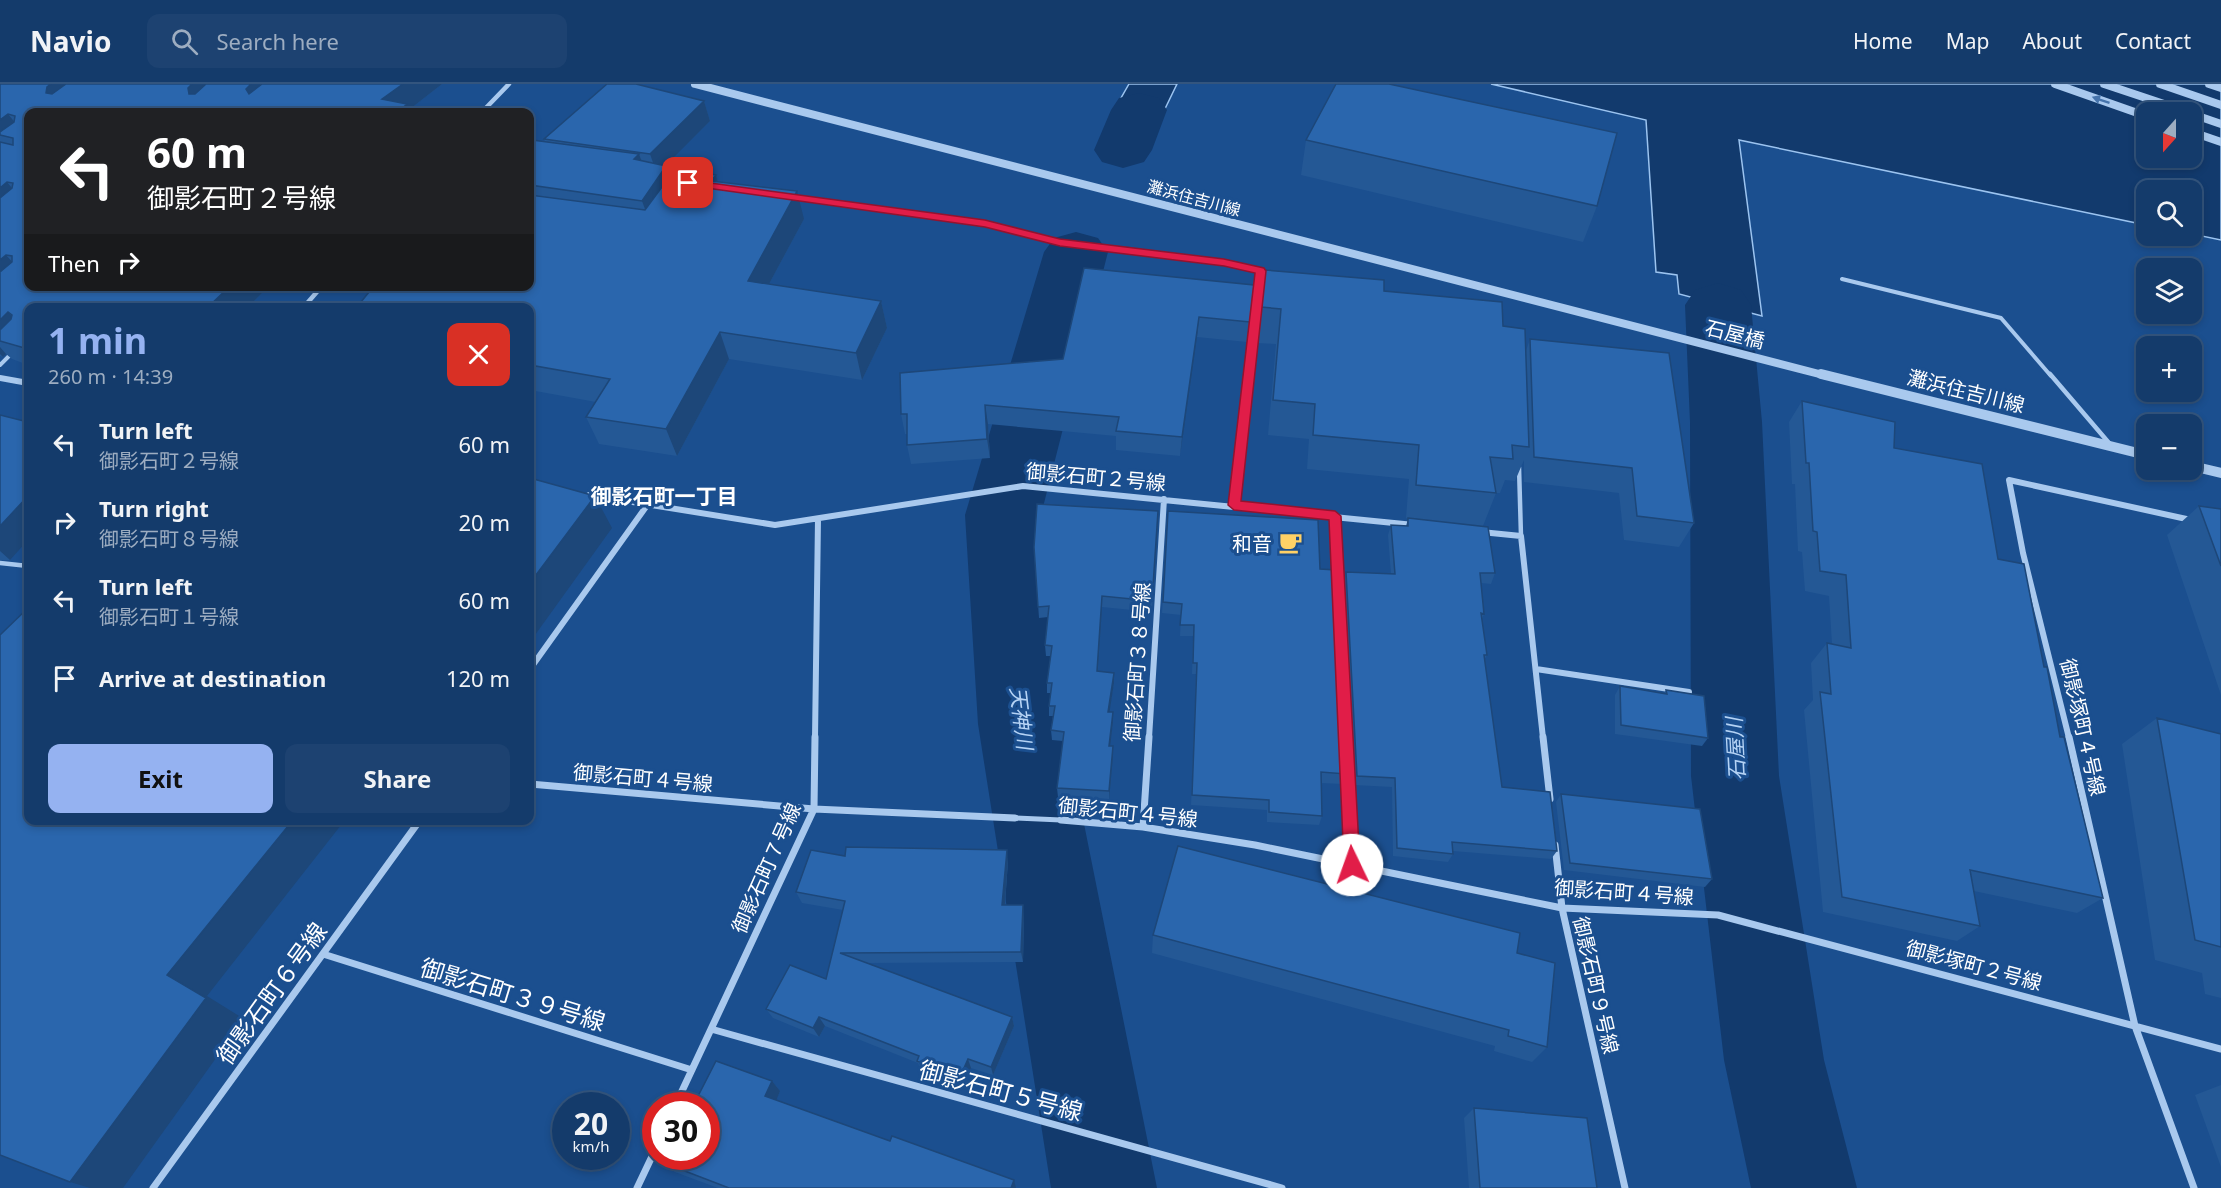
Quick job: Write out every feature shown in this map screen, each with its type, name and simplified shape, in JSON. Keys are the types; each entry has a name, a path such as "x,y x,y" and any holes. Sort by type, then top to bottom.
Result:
{"street":[{"path":"486,108 509,84"},
{"name":"灘浜住吉川線","path":"696,84 1686,341"},
{"path":"2055,84 2136,112"},
{"path":"2104,84 2157,102"},
{"path":"2160,84 2221,105"},
{"path":"2209,84 2221,88"},
{"path":"2202,117 2221,124"},
{"path":"2202,135 2221,142"},
{"path":"783,196 985,223 1060,242 1224,262 1260,271 1234,505"},
{"path":"307,303 318,291"},
{"name":"石屋橋","path":"1686,341 1776,363"},
{"name":"灘浜住吉川線","path":"1776,363 2136,452"},
{"path":"0,378 24,382"},
{"path":"2202,468 2221,473"},
{"name":"御影塚町４号線","path":"2194,1188 2135,1026 2050,656 2023,553 2009,480 2199,522"},
{"name":"御影石町２号線","path":"584,494 775,525 1023,486 1234,505 1416,525"},
{"name":"御影石町３８号線","path":"1143,827 1164,499"},
{"path":"534,663 648,504"},
{"path":"1335,516 1352,865"},
{"name":"御影石町７号線","path":"682,1092 814,809 818,519"},
{"path":"1474,531 1521,536 1552,812"},
{"path":"1536,669 1689,692"},
{"name":"御影石町４号線","path":"534,784 814,809 1015,818"},
{"name":"御影石町４号線","path":"1061,820 1143,827 1255,845 1562,908 1718,915"},
{"name":"御影石町６号線","path":"153,1188 416,825"},
{"name":"御影石町９号線","path":"1554,836 1562,908 1625,1188"},
{"name":"御影塚町２号線","path":"1718,915 2221,1049"},
{"name":"御影石町３９号線","path":"323,954 692,1070"},
{"name":"御影石町５号線","path":"711,1029 1282,1188"},
{"path":"637,1188 646,1170"}],"lane":[{"path":"1260,271 1269,273"},
{"path":"1842,279 2001,318 2111,446"},
{"path":"0,365 14,351"},
{"path":"1519,455 1521,536"},
{"path":"0,563 24,566"},
{"name":"御影石町４号線","path":"1015,818 1061,820"}],"water":[{"path":"1129,84 1177,84 1162,115 1117,105"},
{"path":"1491,84 2221,84 2221,240 2202,236 2202,180 2136,180 2136,223 1739,140 1762,316 1679,294 1677,275 1656,272 1646,120"}],"building":[{"path":"0,84 51,84 47,87 46,93 52,94 66,84 192,84 188,88 189,94 195,94 206,84 251,84 246,89 249,94 262,84 403,84 382,99 407,104 402,108 24,108 24,291 225,291 212,303 24,303 24,348 0,341 0,330 12,315 8,312 0,320 0,272 12,262 12,256 6,255 0,260 0,198 12,188 13,183 7,182 0,188 0,142 13,145 13,138 0,135 0,132 14,122 15,116 8,114 0,120"},
{"path":"607,84 636,84 704,101 650,154 544,139"},
{"path":"1336,84 1389,84 1617,133 1597,206 1306,140"},
{"path":"534,140 639,154 634,159 666,166 642,201 534,186"},
{"path":"676,168 716,175 711,181 797,191 748,281 881,301 856,353 720,332 666,429 586,417 610,379 534,366 534,303 360,303 370,291 534,291 534,196 645,210"},
{"path":"1084,268 1254,285 1250,322 1199,317 1182,437 1116,431 1119,417 985,405 987,439 907,445 907,414 901,414 900,373 1063,359"},
{"path":"1265,270 1384,280 1384,291 1502,302 1503,326 1525,329 1529,447 1512,445 1513,459 1490,457 1496,493 1416,485 1419,445 1313,435 1315,404 1273,400 1281,309 1261,307"},
{"path":"1530,339 1669,353 1694,523 1637,516 1632,468 1534,457"},
{"path":"1802,401 1895,422 1894,448 1982,464 1998,559 2024,564 2060,737 2064,737 2103,898 1970,870 1980,926 1842,897 1820,692 1831,694 1827,643 1851,648 1846,575 1820,571 1817,532 1813,531"},
{"path":"0,415 24,421 24,500 0,526"},
{"path":"534,479 595,496 534,578"},
{"path":"1037,504 1158,511 1152,601 1102,596 1097,671 1114,673 1108,712 1113,712 1109,746 1113,746 1109,791 1057,788 1064,732 1051,730 1055,706 1049,706 1052,683 1047,683 1052,646 1045,645 1049,606 1038,607 1034,547"},
{"path":"2199,506 2221,509 2221,566"},
{"path":"1168,511 1318,520 1320,569 1336,570 1346,774 1321,772 1322,816 1269,812 1269,800 1192,795 1197,663 1193,663 1194,625 1180,625 1182,604 1163,602"},
{"path":"1408,518 1488,527 1495,573 1480,573 1484,614 1481,613 1487,655 1484,655 1502,787 1550,792 1557,851 1452,842 1453,854 1397,848 1395,778 1357,776 1346,572 1395,574 1391,525 1408,526"},
{"path":"24,612 24,825 289,825 167,975 206,998 70,1182 0,1155 0,635"},
{"path":"1620,686 1667,694 1666,690 1704,696 1708,738 1621,725"},
{"path":"2157,718 2221,734 2221,947 2195,940"},
{"path":"1561,794 1700,809 1712,879 1570,863"},
{"path":"1178,846 1520,933 1517,953 1555,963 1547,1047 1508,1036 1509,1030 1153,935"},
{"path":"846,847 1007,850 1002,905 1023,905 1021,952 840,953 1012,1017 991,1067 968,1059 960,1077 917,1061 919,1056 819,1017 813,1028 766,1009 790,965 826,979 845,901 796,892 811,850 845,856"},
{"path":"716,1061 772,1081 765,1096 890,1141 892,1136 1014,1180 1011,1188 729,1188 682,1170 720,1170 720,1092 700,1092"},
{"path":"1474,1108 1587,1118 1597,1188 1480,1188"}],"waterway":[{"name":"天神川","path":"1123,150 1139,110"},
{"name":"天神川","path":"1076,252 1003,515 1021,724 1104,1188"},
{"name":"石屋川","path":"1718,305 1726,422 1735,776 1774,1060 1804,1188"}],"place":[{"name":"和音","path":"1290,543"}],"district":[{"name":"御影石町一丁目","path":"664,496"}],"route":[{"path":"688,183 985,223 1060,242 1224,262 1260,271 1234,505 1335,516 1352,865"}]}
